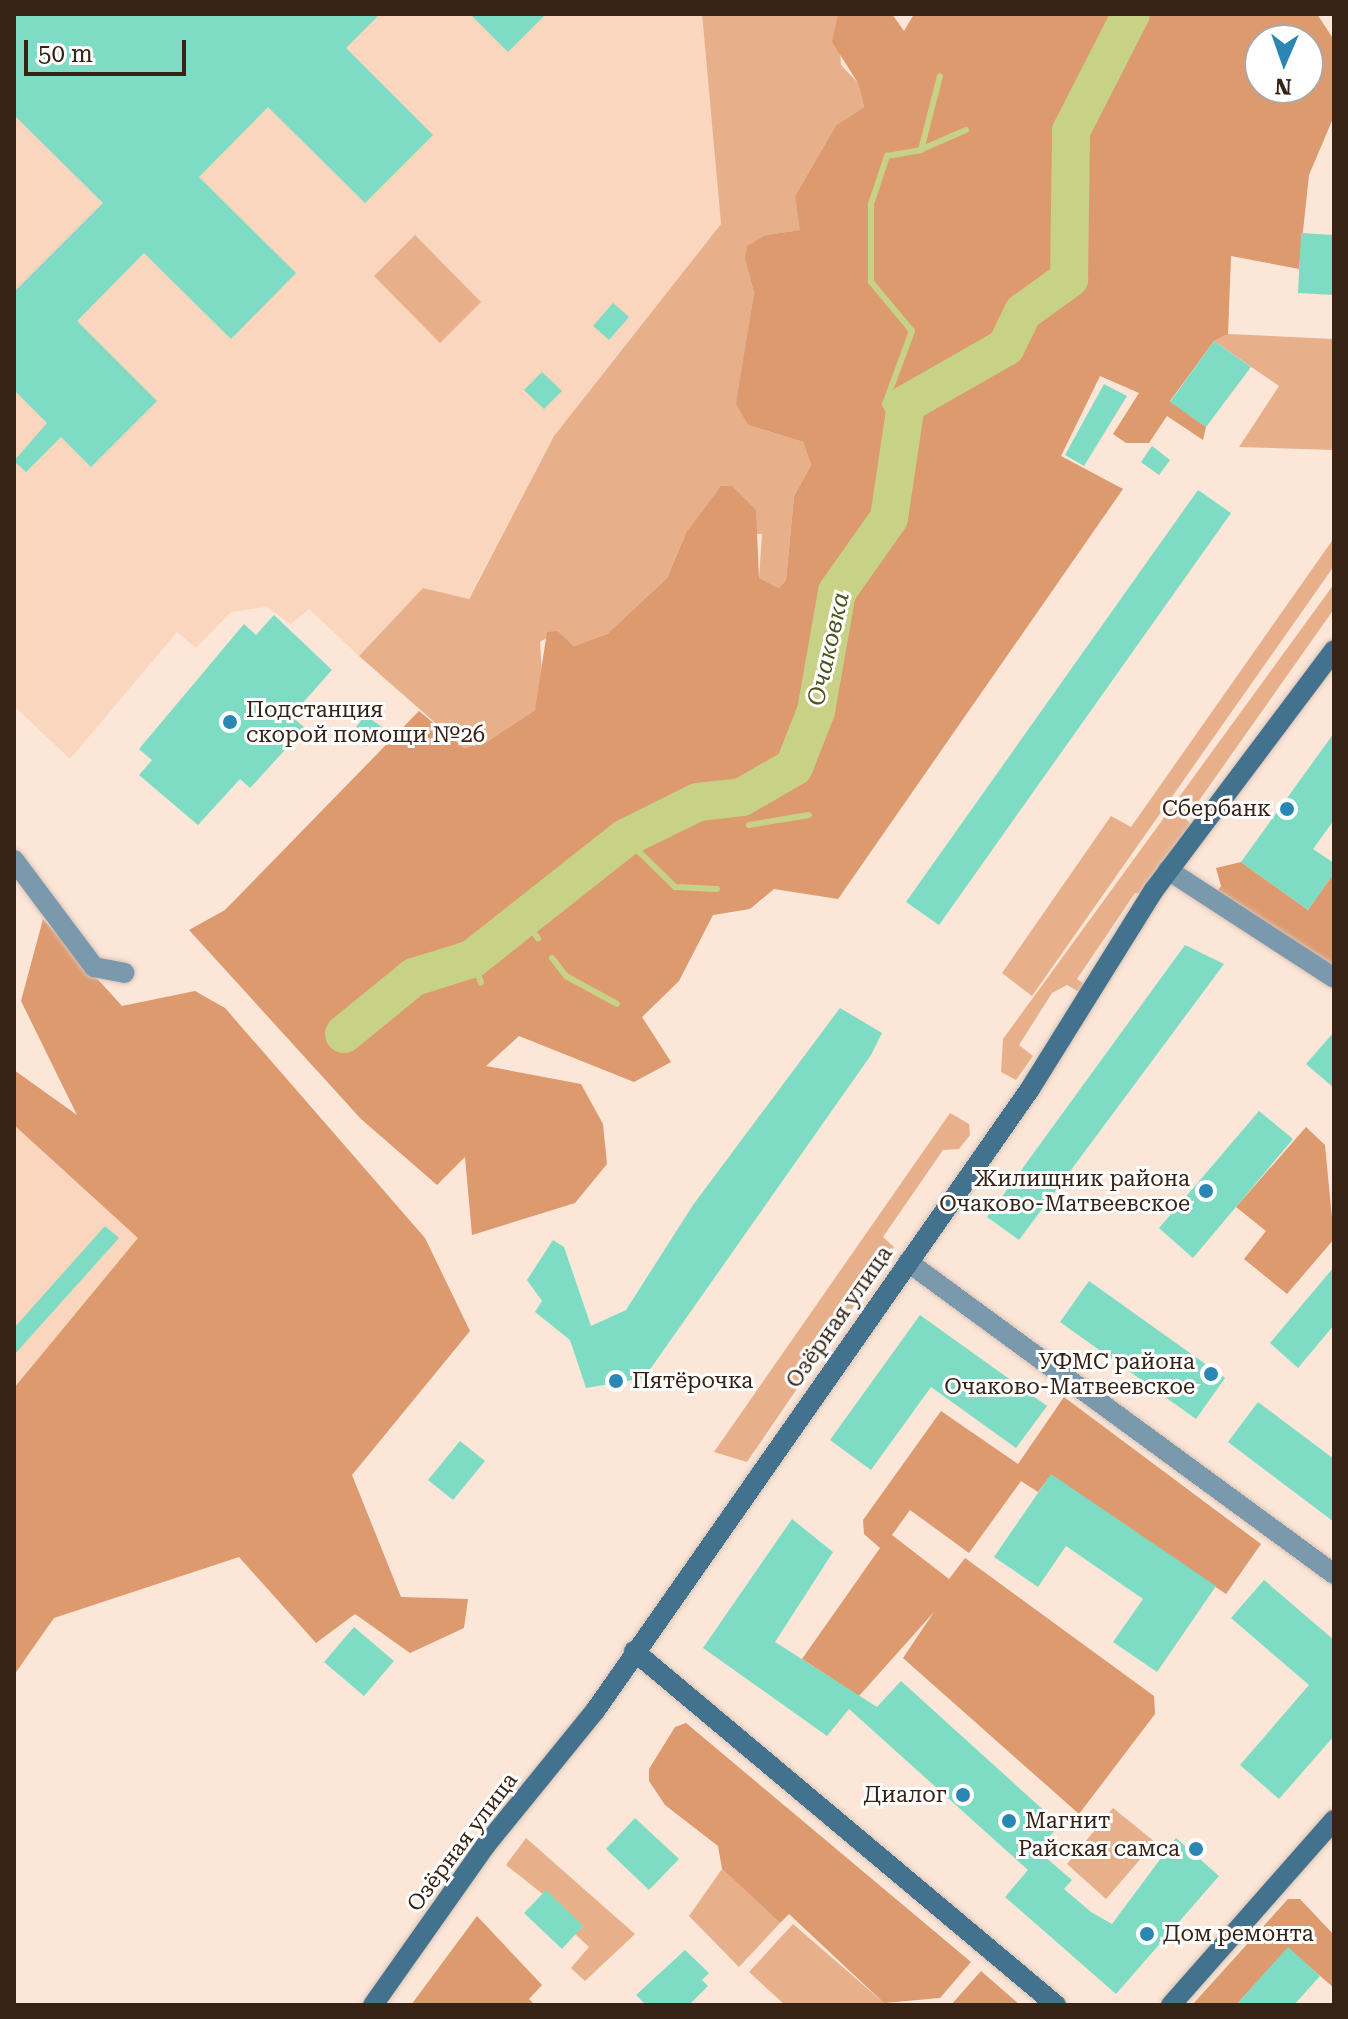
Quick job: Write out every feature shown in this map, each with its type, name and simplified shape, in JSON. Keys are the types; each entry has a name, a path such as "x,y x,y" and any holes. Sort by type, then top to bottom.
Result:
{"street":[{"name":"Озёрная улица","path":"373,2005 634,1651 908,1262 1168,870 1334,650"},
{"path":"14,860 94,967 124,973"},
{"path":"1168,870 1334,978"},
{"path":"908,1262 1334,1574"},
{"path":"634,1651 1056,2005"},
{"path":"1171,2005 1334,1820"}],"shaded area":[{"path":"14,14 702,14 721,224 554,436 468,599 423,588 359,656 309,609 291,624 266,607 231,612 196,648 177,632 70,759 14,706"},
{"path":"702,14 838,14 841,65 858,83 864,107 836,125 795,196 801,230 766,235 745,258 754,293 737,404 748,425 803,442 811,465 794,496 786,580 779,588 759,578 762,534 686,533 667,578 607,634 574,646 558,631 540,642 543,688 535,710 485,743 464,748 359,656 423,588 469,599 554,436 721,224"},
{"path":"838,14 892,14 904,31 914,14 1317,14 1324,24 1244,24 1244,104 1324,104 1324,25 1334,40 1334,116 1309,175 1299,269 1231,256 1228,334 1214,341 1170,401 1206,427 1203,440 1167,416 1149,443 1126,443 1113,434 1139,393 1100,376 1061,456 1123,489 838,899 774,889 750,909 713,915 679,981 642,1017 671,1062 634,1082 519,1036 486,1066 581,1084 603,1124 607,1164 575,1203 472,1235 465,1157 437,1185 361,1119 189,930 225,910 419,711 464,748 485,743 535,710 547,632 558,631 574,646 607,634 667,578 686,533 721,486 732,486 756,510 759,578 779,588 786,580 794,496 811,465 803,442 748,425 736,404 754,293 745,259 747,246 766,235 800,230 795,196 836,125 864,107 858,83 832,42"},
{"path":"415,235 481,302 440,343 374,276"},
{"path":"1228,334 1334,339 1334,450 1239,447 1279,386 1214,341"},
{"path":"1334,538 1334,566 1032,996 1002,973 1111,816 1131,827"},
{"path":"1334,584 1334,609 1186,819 1194,827 1145,894 1135,893 1077,979 1084,984 1081,993 1067,985 1052,993 1019,1045 1033,1056 1016,1080 1001,1072 1003,1039"},
{"path":"1241,862 1308,910 1334,873 1334,975 1214,896 1221,886 1216,868"},
{"path":"43,919 122,1006 195,991 225,1008 425,1238 470,1331 352,1475 401,1597 468,1599 464,1628 410,1653 355,1614 316,1643 239,1557 54,1618 14,1675 14,1388 138,1238 14,1125 14,1070 77,1115 21,1001"},
{"path":"14,1099 177,1234 14,1405"},
{"path":"950,1113 969,1124 970,1135 959,1149 943,1150 883,1237 894,1247 747,1462 714,1452"},
{"path":"1306,1127 1325,1145 1334,1239 1287,1294 1244,1259 1266,1231 1236,1207"},
{"path":"1064,1397 1261,1544 1226,1594 1051,1475 1038,1492 1021,1481 969,1553 910,1510 892,1535 949,1579 965,1558 1154,1696 1155,1714 1079,1814 903,1658 934,1612 859,1696 802,1659 880,1548 864,1534 863,1520 941,1411 1018,1464"},
{"path":"686,1723 971,1962 940,1998 884,2003 789,1914 780,1923 722,1869 718,1846 665,1805 649,1781 649,1769 675,1727"},
{"path":"1113,1808 1155,1842 1106,1899 1067,1864"},
{"path":"526,1838 635,1934 585,1981 571,1968 589,1947 575,1934 583,1926 506,1865"},
{"path":"722,1869 780,1923 739,1967 689,1916"},
{"path":"1288,1899 1300,1899 1334,1935 1334,1988 1288,1948 1236,2005 1192,2005"},
{"path":"477,1916 542,1985 529,1999 535,2005 411,2005"},
{"path":"793,1924 884,2003 906,2005 785,2005 749,1972"},
{"path":"981,1971 1020,2005 951,2005"}],"building":[{"path":"14,14 380,14 346,48 433,135 365,203 268,107 199,177 296,273 231,339 144,253 77,321 157,401 91,467 61,437 26,472 14,461 47,423 14,390 14,292 103,203 14,115"},
{"path":"470,14 546,14 508,52"},
{"path":"1301,233 1334,235 1334,295 1298,293"},
{"path":"613,303 629,317 609,340 593,326"},
{"path":"1214,341 1251,367 1206,427 1170,402"},
{"path":"542,372 562,391 544,409 524,390"},
{"path":"1104,384 1127,396 1084,466 1065,455"},
{"path":"1152,446 1170,460 1159,475 1141,462"},
{"path":"1198,490 1231,513 939,925 906,902"},
{"name":"Подстанция скорой помощи №26","path":"274,615 332,670 291,716 305,728 250,788 240,779 198,825 139,775 152,760 139,749 244,624 256,635"},
{"path":"365,715 382,727 367,746 351,734"},
{"path":"1334,733 1334,820 1313,849 1334,863 1334,873 1308,910 1241,862"},
{"path":"1185,945 1224,964 1019,1240 987,1217"},
{"path":"840,1008 882,1033 871,1055 644,1378 586,1388 570,1340 535,1312 542,1301 527,1280 553,1240 564,1247 591,1326 626,1310 693,1205"},
{"path":"1334,1032 1334,1088 1306,1064"},
{"path":"1259,1111 1293,1139 1193,1258 1159,1228"},
{"path":"105,1226 119,1238 14,1355 14,1328"},
{"path":"1334,1267 1334,1325 1298,1368 1270,1343"},
{"path":"1089,1281 1225,1378 1196,1419 1060,1322"},
{"path":"920,1315 1047,1406 1016,1448 931,1387 871,1470 830,1440"},
{"path":"1258,1402 1334,1459 1334,1522 1228,1442"},
{"path":"460,1441 485,1461 453,1500 428,1480"},
{"path":"1051,1474 1216,1586 1157,1672 1113,1642 1143,1599 1066,1546 1038,1587 994,1557"},
{"path":"792,1519 833,1552 775,1642 877,1707 901,1681 1060,1825 1037,1850 1072,1880 1064,1889 1091,1912 1112,1924 1176,1838 1219,1876 1116,1994 1005,1897 1028,1870 849,1709 827,1736 703,1648"},
{"path":"1264,1580 1334,1640 1334,1736 1279,1799 1240,1765 1309,1685 1231,1618"},
{"path":"354,1627 394,1661 364,1696 324,1662"},
{"path":"635,1818 679,1859 649,1890 606,1849"},
{"path":"546,1890 583,1926 562,1949 524,1913"},
{"path":"1288,1947 1320,1976 1294,2005 1236,2005"},
{"path":"685,1950 709,1973 702,1980 708,1986 689,2005 646,2005 636,1995"}],"waterway":[{"name":"Очаковка","path":"344,1034 414,977 472,959 625,838 698,802 742,797 794,767 816,711 837,592 889,518 906,404 1006,347 1023,312 1069,279 1071,131 1131,14"},
{"path":"901,436 885,404 912,331 871,282 871,204 887,156 921,150 940,76"},
{"path":"922,149 966,130"},
{"path":"749,825 809,815"},
{"path":"625,838 675,887 717,889"},
{"path":"521,915 538,938"},
{"path":"552,958 566,976 617,1004"},
{"path":"472,959 481,982"}],"place":[{"name":"Подстанция скорой помощи №26","path":"230,722"},
{"name":"Сбербанк","path":"1287,809"},
{"name":"Жилищник района Очаково-Матвеевское","path":"1206,1191"},
{"name":"УФМС района Очаково-Матвеевское","path":"1211,1374"},
{"name":"Пятёрочка","path":"616,1381"},
{"name":"Диалог","path":"963,1795"},
{"name":"Магнит","path":"1009,1821"},
{"name":"Райская самса","path":"1196,1849"},
{"name":"Дом ремонта","path":"1147,1934"}]}
